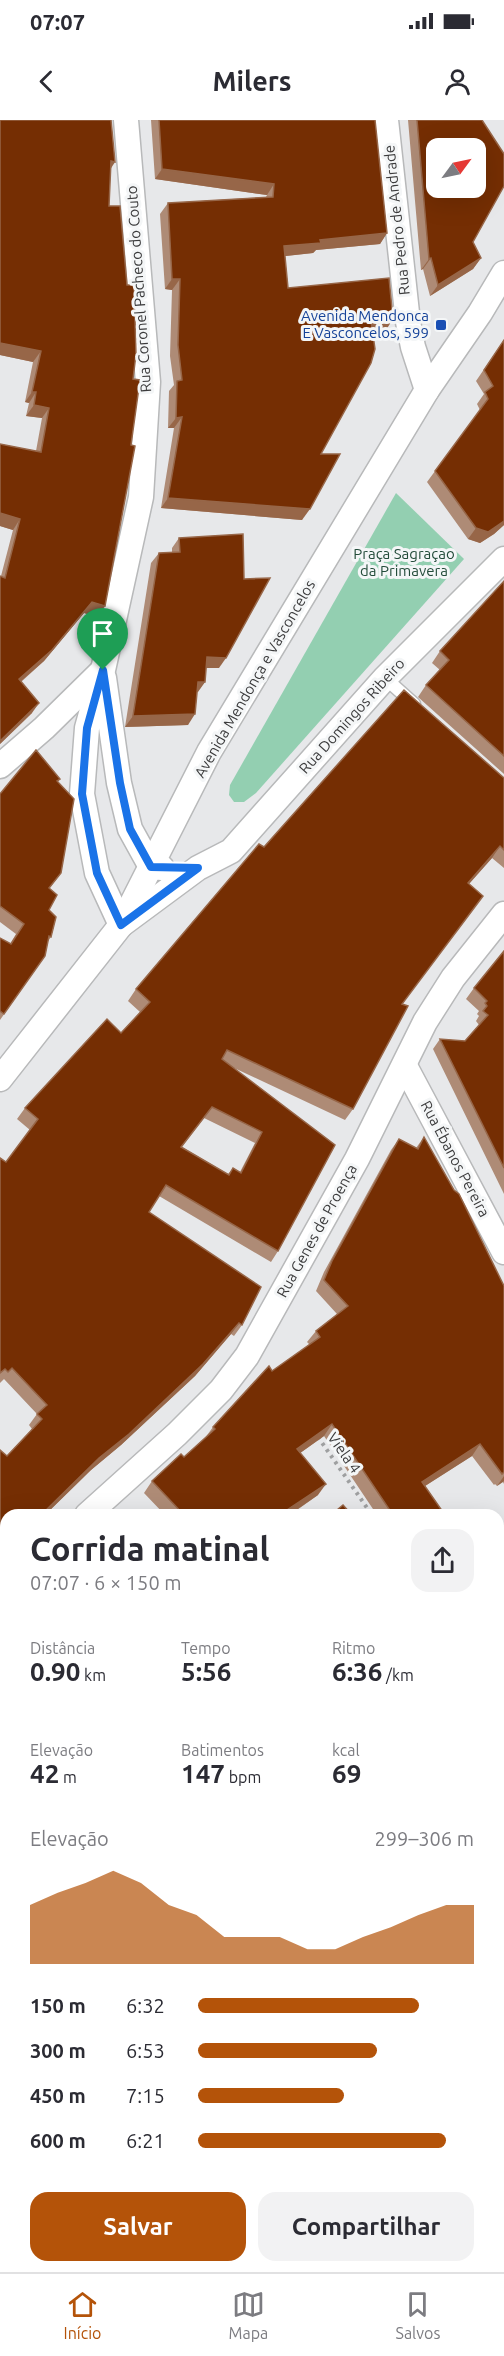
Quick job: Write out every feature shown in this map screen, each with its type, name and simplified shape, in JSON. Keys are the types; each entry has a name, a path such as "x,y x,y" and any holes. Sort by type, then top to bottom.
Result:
{"street":[{"name":"Rua Coronel Pacheco do Couto","path":"121,925 97,873 82,794 87,728 103,670 141,497 148,382 126,120"},
{"name":"Rua Pedro de Andrade","path":"386,120 408,322 413,347 427,390"},
{"name":"Avenida Mendonça e Vasconcelos","path":"0,1079 121,925 209,752 427,390 504,273"},
{"name":"Rua Domingos Ribeiro","path":"121,925 198,868 231,851 385,678 504,559"},
{"name":"Rua Coronel Pacheco do Couto","path":"103,670 120,783 130,829 151,867"},
{"path":"0,766 44,728 103,670"},
{"name":"Rua Domingos Ribeiro","path":"151,867 198,868"},
{"name":"Rua Genes de Proença","path":"94,1509 177,1434 221,1390 247,1356 357,1159 425,1022 453,978 504,914"},
{"name":"Rua Ébanos Pereira","path":"405,1066 504,1252"}],"lane":[{"path":"385,678 428,716"}],"path":[{"name":"Viela 4","path":"312,1428 368,1509"}],"green space":[{"name":"Praça Sagraçao da Primavera","path":"396,493 464,559 256,793 244,802 234,802 229,795 230,785"}],"building":[{"path":"0,120 111,120 115,162 111,161 109,206 120,206 127,285 134,285 136,354 133,379 140,380 131,445 135,446 105,606 92,602 52,650 19,679 39,703 0,741 0,576 5,578 20,519 0,513 0,444 41,452 49,408 34,405 36,392 32,392 41,351 0,343"},
{"path":"159,120 375,120 387,233 284,246 288,288 389,278 393,319 371,321 375,349 371,363 321,454 340,454 310,509 168,498 182,417 176,418 177,381 182,380 178,345 180,279 172,279 168,203 273,197 274,184 162,169"},
{"path":"417,120 482,120 504,154 504,186 473,242 481,258 438,285 431,258 429,259"},
{"path":"504,340 504,521 488,532 476,528 435,471 488,399 485,392 493,386 484,370"},
{"path":"243,534 244,579 270,578 226,658 207,657 205,682 198,682 195,714 133,716 159,553 180,552 179,538"},
{"path":"504,581 504,756 426,685 449,660 440,651"},
{"path":"404,690 504,778 504,850 500,846 468,883 483,896 402,1004 408,1006 353,1109 227,1050 222,1059 335,1145 278,1251 166,1185 149,1212 261,1287 242,1325 239,1323 203,1364 129,1434 99,1458 47,1509 0,1509 0,1450 7,1456 42,1419 37,1414 47,1405 12,1368 8,1372 5,1369 0,1373 0,1158 6,1162 38,1119 25,1108 107,1019 121,1033 150,1002 136,989 259,844 264,847","holes":["212,1107 262,1132 241,1173 233,1168 229,1175 181,1147"]},
{"path":"36,750 60,779 57,781 74,799 61,873 49,888 57,895 49,910 56,917 45,956 4,1014 0,1011 0,938 11,944 24,924 0,906 0,794"},
{"path":"504,951 504,1168 440,1039 465,1041 488,1015 483,1011 487,1006 485,1003 487,1001 474,988"},
{"path":"424,1137 454,1190 459,1194 504,1286 504,1472 502,1474 480,1444 422,1482 441,1509 389,1509 332,1424 297,1449 326,1484 288,1509 178,1509 152,1481 181,1454 184,1457 215,1429 213,1427 269,1366 272,1371 320,1337 316,1331 348,1306 324,1280 332,1261 399,1139 418,1149"}],"place":[{"name":"Avenida Mendonca E Vasconcelos, 599","path":"441,325"}],"route":[{"path":"103,670 120,783 130,829 151,867 198,868 121,925 97,873 82,794 87,728 103,670"}]}
